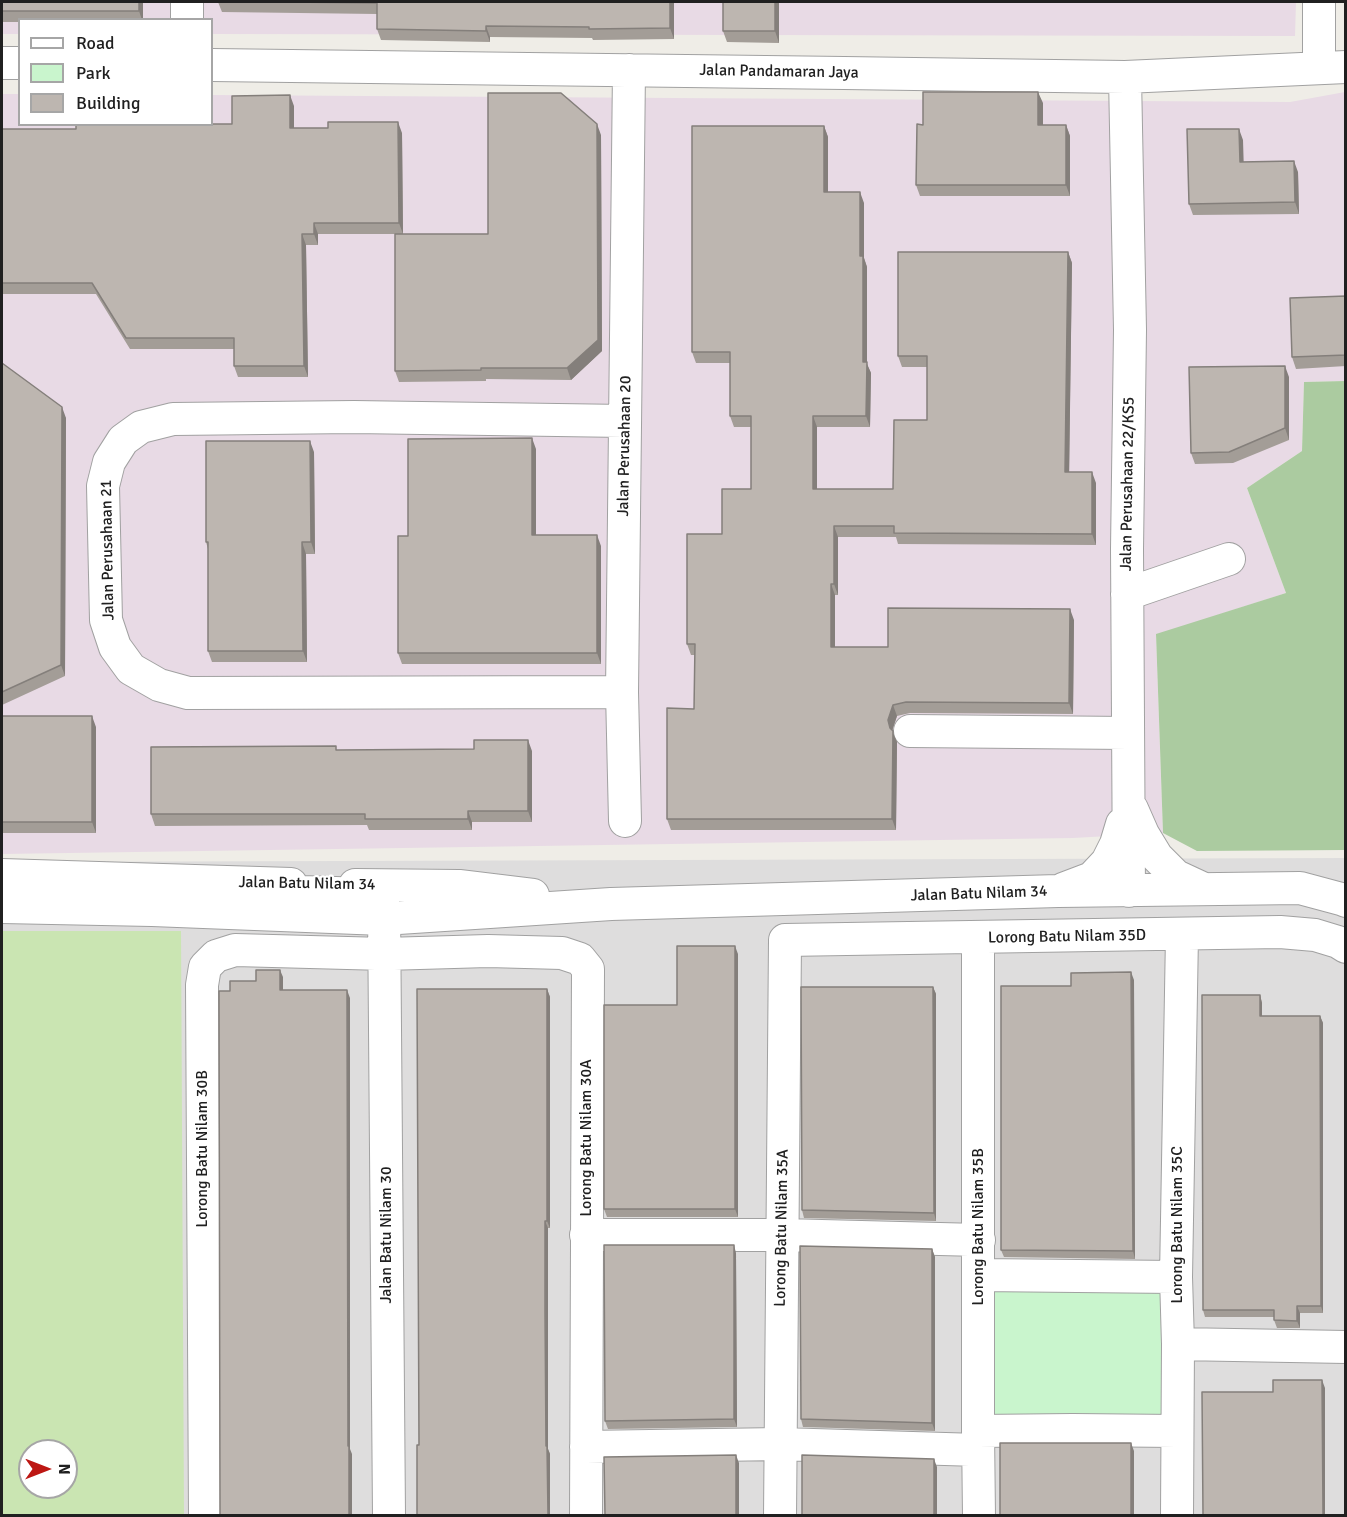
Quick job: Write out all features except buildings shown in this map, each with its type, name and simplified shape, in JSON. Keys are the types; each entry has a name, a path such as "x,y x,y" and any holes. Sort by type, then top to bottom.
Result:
{"street":[{"path":"187,2 187,18"},
{"path":"1320,2 1332,68"},
{"path":"2,63 18,63"},
{"name":"Jalan Pandamaran Jaya","path":"213,65 1125,78 1332,68"},
{"name":"Jalan Perusahaan 20","path":"625,821 622,692 630,70"},
{"name":"Jalan Perusahaan 22/KS5","path":"1125,78 1130,330 1127,594 1130,891"},
{"name":"Jalan Perusahaan 21","path":"622,692 188,693 159,685 131,669 115,647 106,620 104,486 109,462 123,440 141,427 173,419 354,417 625,421"},
{"path":"1127,594 1229,559"},
{"path":"910,731 1128,733"},
{"path":"1129,803 1143,834 1157,857 1176,876 1205,890"},
{"path":"1058,891 1092,878 1107,862 1116,844 1129,803"},
{"name":"Jalan Batu Nilam 34","path":"2,875 270,884 459,886 611,904"},
{"path":"270,884 301,892 369,894 379,898 384,907 384,919"},
{"path":"384,919 413,898 459,886"},
{"name":"Jalan Batu Nilam 34","path":"2,907 384,919 611,904 1058,891 1300,888 1346,901"},
{"name":"Jalan Batu Nilam 30","path":"384,919 389,1515"},
{"name":"Lorong Batu Nilam 35D","path":"785,940 1280,932 1315,935 1346,947"},
{"name":"Lorong Batu Nilam 35C","path":"1177,1515 1176,1277 1182,935"},
{"name":"Lorong Batu Nilam 35B","path":"978,938 980,1515"},
{"name":"Lorong Batu Nilam 35A","path":"780,1515 785,940"},
{"name":"Lorong Batu Nilam 30B","path":"205,1515 202,985 206,967 216,956 235,950 385,954"},
{"name":"Lorong Batu Nilam 30A","path":"385,954 488,951 562,953 580,959 588,969 586,1515"},
{"path":"586,1235 782,1235 979,1240"},
{"path":"979,1275 1176,1277"},
{"path":"1178,1344 1346,1347"},
{"path":"586,1447 978,1440 1177,1431"}],"shaded area":[{"path":"2,2 1296,2 1295,36 213,34 213,18 18,18 18,34 2,34"},
{"path":"1345,92 1345,381 1304,382 1302,451 1247,488 1286,593 1156,635 1163,833 1073,838 2,854 2,94 18,94 18,126 213,126 213,95 1290,102"},
{"path":"1345,858 1345,1515 2,1515 2,862"}],"green space":[{"path":"1345,381 1345,850 1197,851 1163,833 1156,634 1286,593 1247,488 1302,451 1304,382"},
{"path":"2,931 181,931 184,1515 2,1515"},
{"path":"1160,1284 1162,1418 988,1420 987,1286"}]}
